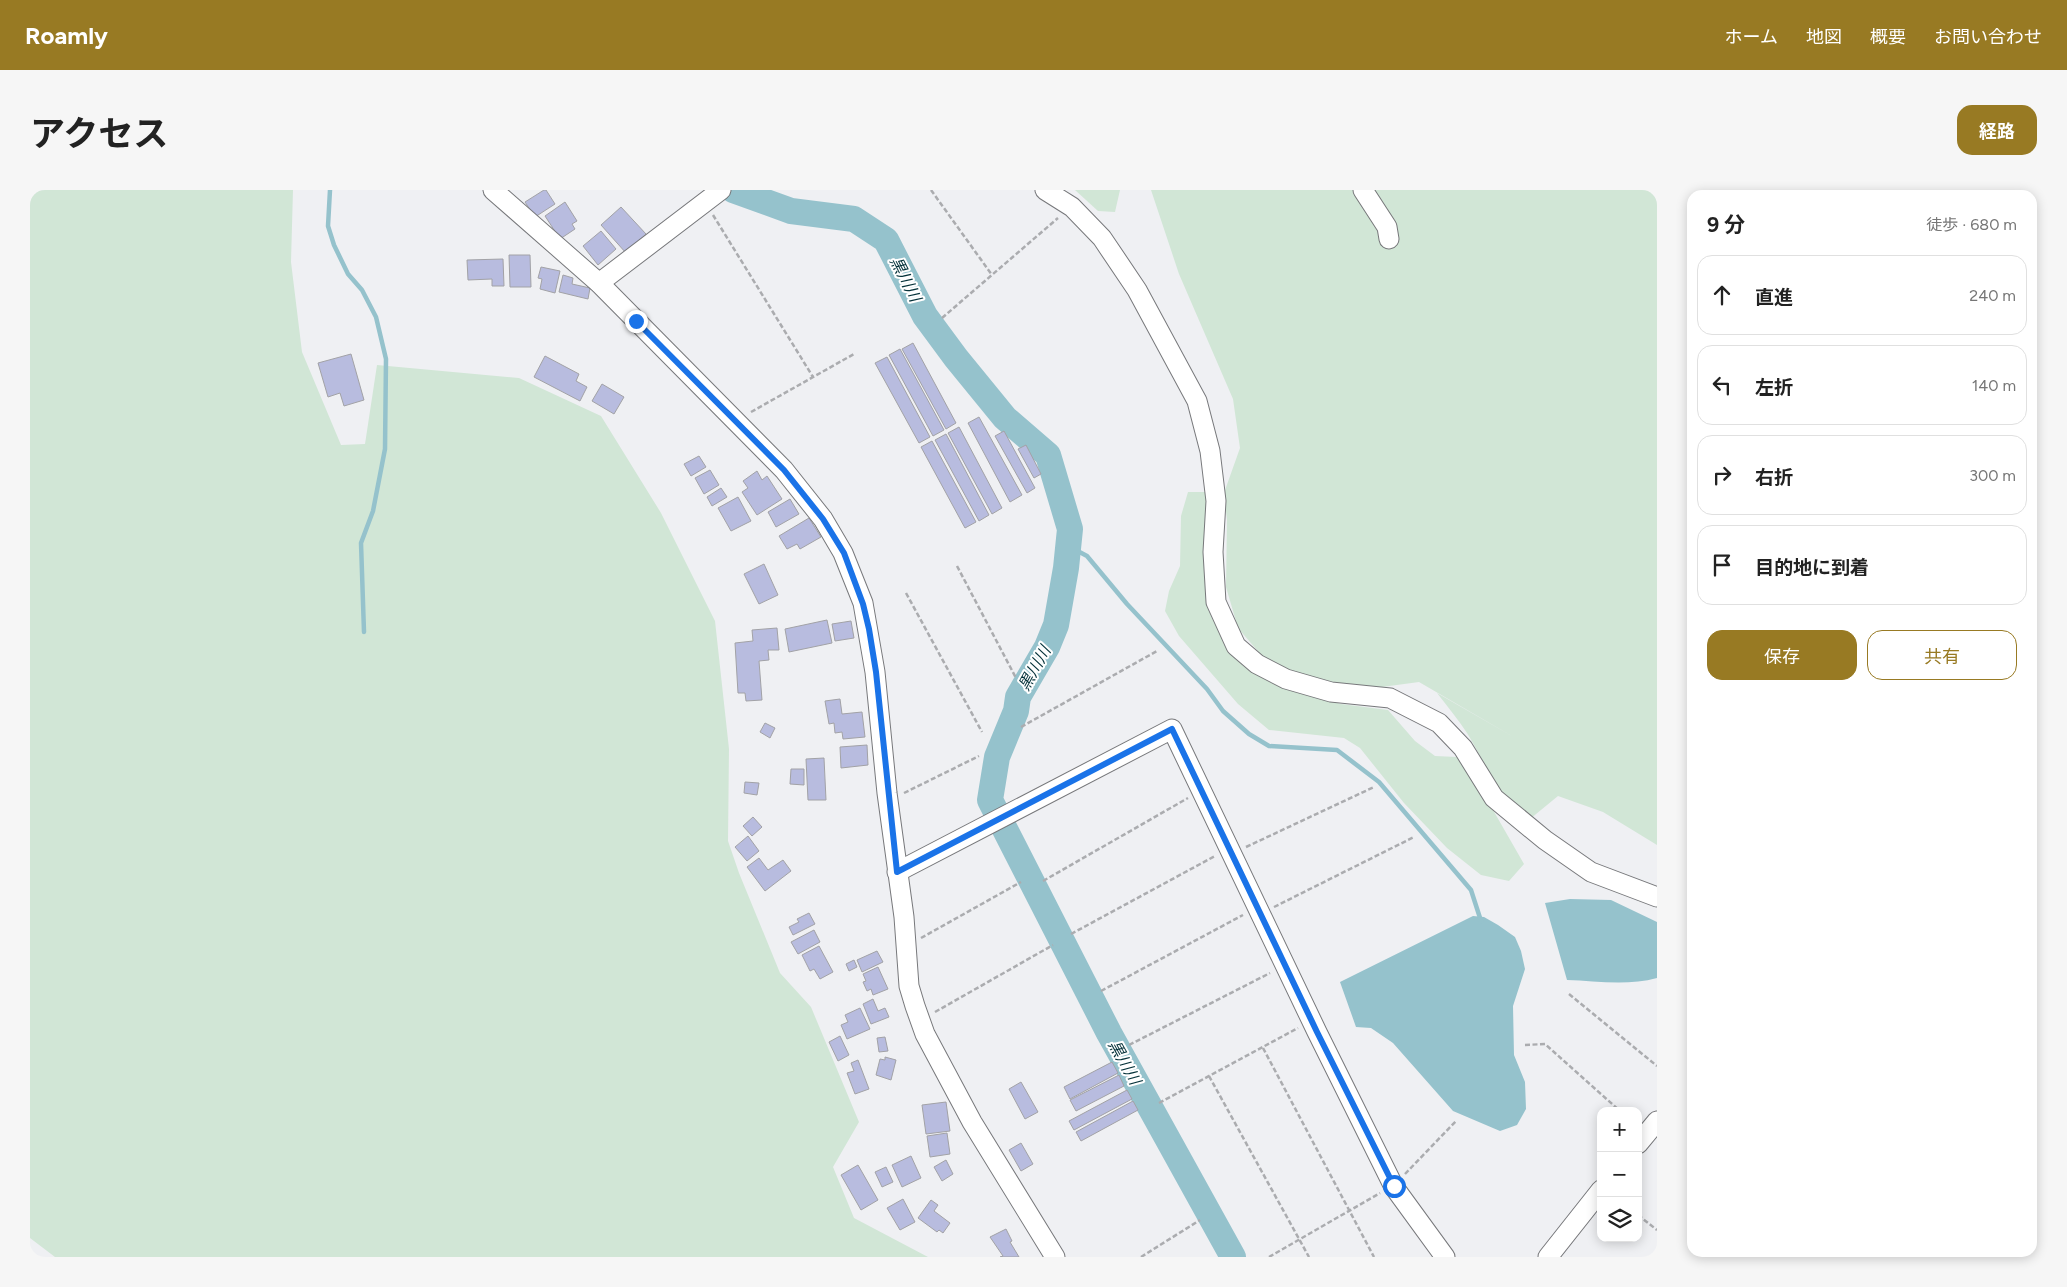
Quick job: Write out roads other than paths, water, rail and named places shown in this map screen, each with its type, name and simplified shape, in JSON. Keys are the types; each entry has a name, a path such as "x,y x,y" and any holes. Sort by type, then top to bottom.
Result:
{"street":[{"path":"493,190 599,283 784,470 823,519 844,553 863,604 876,672 897,872 904,917 909,986 926,1034 972,1122 1054,1257"},
{"path":"599,283 721,190"},
{"path":"1045,190 1072,207 1102,238 1137,290 1196,401 1210,451 1216,501 1214,552 1216,602 1236,646 1257,664 1286,679 1331,692 1390,698 1407,704 1439,723 1463,748 1494,798 1545,840 1591,872 1657,897"},
{"path":"1363,190 1387,227 1389,239"},
{"path":"897,872 1172,729 1317,1032 1394,1186 1445,1257"},
{"path":"1642,1139 1657,1121"},
{"path":"1548,1257 1597,1195"}],"water":[{"path":"1570,899 1611,900 1657,922 1657,978 1635,982 1567,980 1545,903"},
{"path":"1473,916 1484,917 1515,937 1521,951 1525,969 1513,1006 1514,1055 1525,1082 1526,1109 1517,1125 1500,1131 1453,1111 1393,1043 1371,1028 1356,1027 1340,982"}],"waterway":[{"path":"330,190 328,226 334,245 348,274 362,290 376,317 386,359 385,449 373,511 361,543 364,632"},
{"name":"黒川川","path":"733,190 791,211 854,219 886,240 925,316 956,358 1005,418 1048,455 1070,529 1066,568 1056,625 1047,647 1018,697 1016,711 997,757 990,800 1109,1033 1233,1257"},
{"path":"1069,549 1072,548 1087,556 1127,604 1207,689 1223,711 1249,734 1269,746 1337,750 1379,782 1471,890 1481,921"}]}
